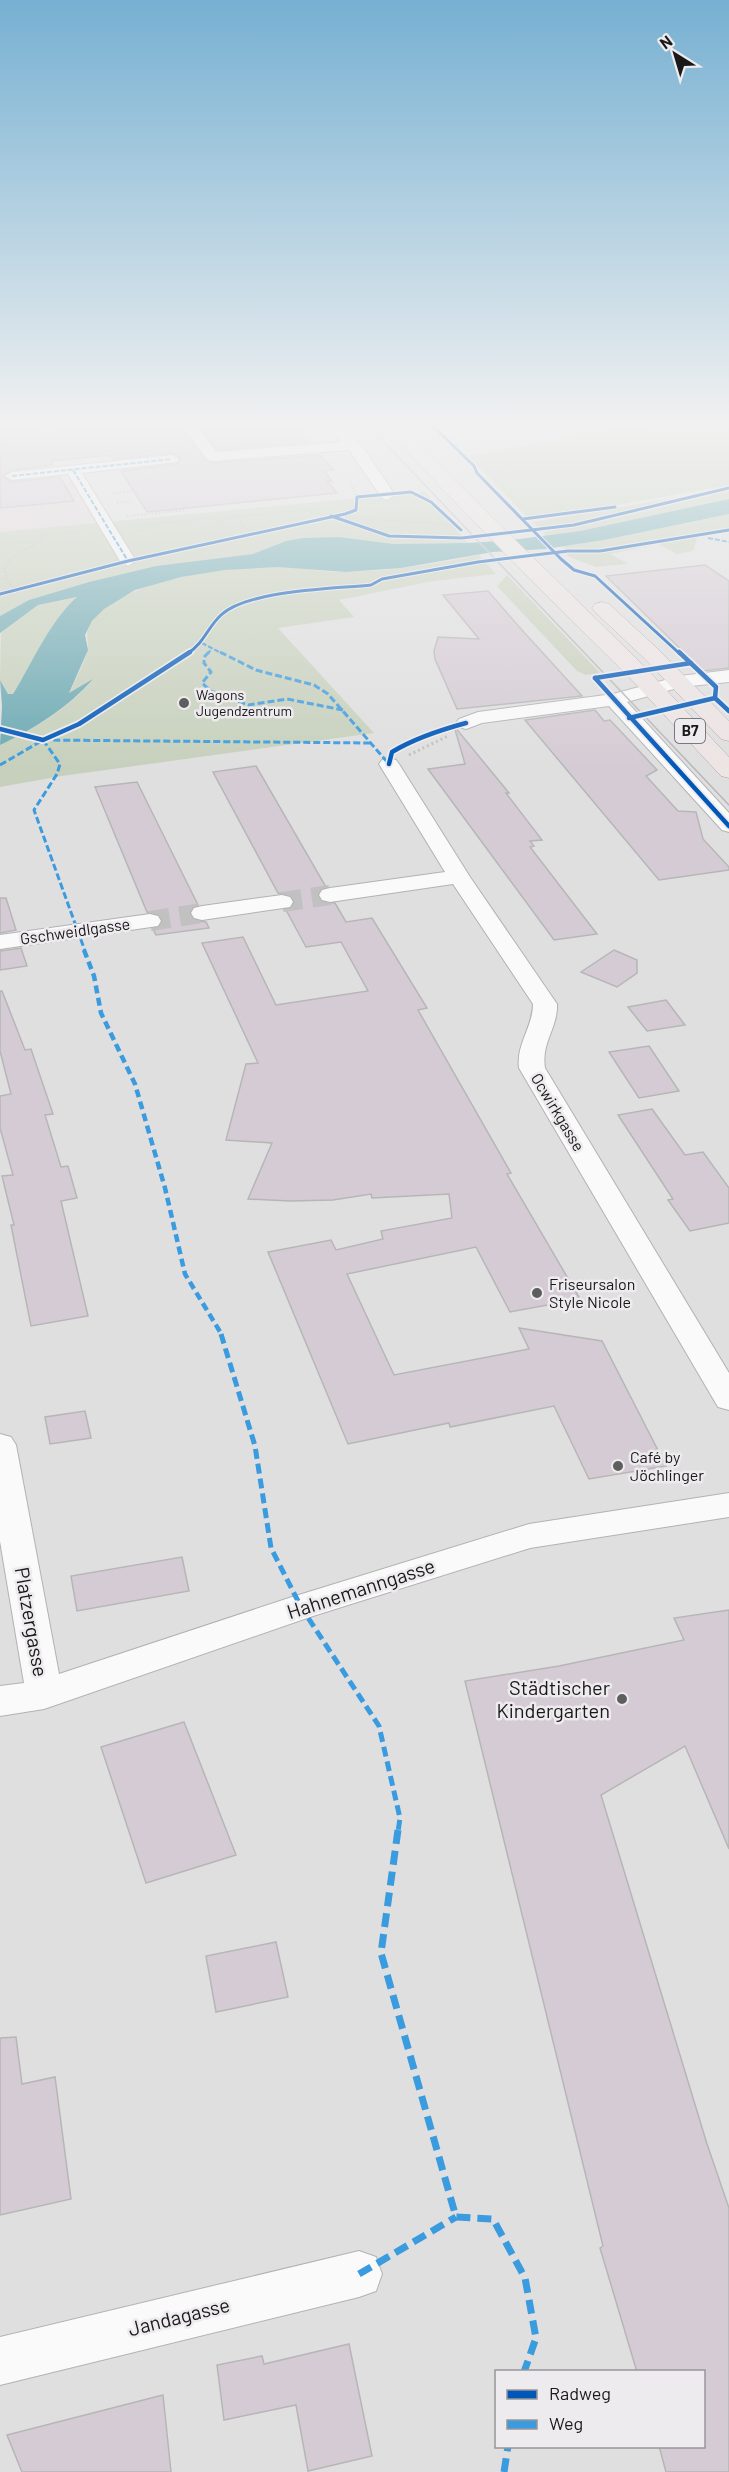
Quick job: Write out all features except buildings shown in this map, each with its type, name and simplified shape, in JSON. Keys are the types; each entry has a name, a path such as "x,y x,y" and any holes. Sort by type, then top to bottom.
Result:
{"main road":[{"name":"B7","path":"501,538 653,690 729,771"},
{"name":"B7","path":"529,538 680,682 697,703 729,734"}],"street":[{"path":"114,538 128,561"},
{"path":"466,723 478,718 614,700 680,682 729,676"},
{"path":"614,700 729,826"},
{"name":"Ocwirkgasse","path":"389,765 459,877 545,1004 545,1018 533,1040 530,1056 532,1068 729,1399"},
{"path":"330,895 459,877"},
{"path":"202,914 282,902"},
{"name":"Gschweidlgasse","path":"0,942 150,921"},
{"name":"Platzergasse","path":"0,1445 44,1694"},
{"name":"Hahnemanngasse","path":"0,1701 44,1694 301,1607 529,1536 729,1505"},
{"name":"Jandagasse","path":"0,2361 359,2274"}],"path":[{"path":"16,590 7,580 4,568 13,557 37,544 42,538"},
{"path":"8,592 27,587"},
{"path":"389,765 469,726 466,723"}],"green space":[{"path":"0,538 321,538 286,541 253,554 156,566 89,582 29,600 0,616"},
{"path":"350,538 464,538 468,543 394,544"},
{"path":"697,538 693,551 677,554 658,544 610,554 628,564 596,567 569,557 563,546 604,540"},
{"path":"479,555 496,574 433,581 339,600 354,617 278,628 374,733 62,776 0,787 0,745 49,718 72,701 91,682 69,694 87,652 89,627 107,607 127,595 151,585 206,572 259,567 331,572 381,570"},
{"path":"507,575 600,673 586,675 577,671 497,586"},
{"path":"78,597 58,618 13,694 8,694 0,680 1,631 38,605"}],"water":[{"path":"301,538 350,538 394,544 612,538 545,549 493,552 401,568 346,572 278,567 225,570 181,577 135,590 104,609 92,621 85,635 88,650 69,693 93,679 73,699 50,716 0,745 2,706 0,680 8,694 13,694 50,630 77,597 38,605 0,633 0,616 29,600 89,582 156,566 253,554 286,541"}],"tunnel":[{"path":"282,902 330,895"},
{"path":"150,921 202,913"}],"tram line":[{"path":"476,538 729,805"}],"marked path":[{"path":"114,538 128,561"},
{"path":"710,538 729,542"},
{"path":"202,643 256,670 314,685 328,694 389,764"},
{"path":"212,649 204,657 204,663 211,672 202,683 211,691 248,705 287,699 343,710"},
{"path":"43,740 60,764 57,774 34,810 94,976 101,1013 135,1084 165,1188 185,1274 221,1333 255,1446 271,1548 301,1607 379,1726 400,1818 381,1953 456,2217 493,2219 525,2278 536,2338 525,2370"},
{"path":"0,765 43,740 373,743"},
{"path":"359,2274 456,2217"},
{"path":"504,2472 508,2448"}],"cycle path":[{"path":"0,594 128,561 233,538"},
{"path":"541,538 574,570 595,576 707,678 716,687 715,698 729,711"},
{"path":"0,729 43,740 79,724 199,646 221,615 246,601 276,595 371,585 382,579 478,562 568,551 600,551 678,538"},
{"path":"595,678 691,663"},
{"path":"595,678 729,826"},
{"path":"629,718 715,698"},
{"path":"389,764 392,752 410,742 466,723"}],"place":[{"name":"Wagons Jugendzentrum","path":"184,703"},
{"name":"Friseursalon Style Nicole","path":"537,1293"},
{"name":"Café by Jöchlinger","path":"618,1466"},
{"name":"Städtischer Kindergarten","path":"622,1699"}]}
